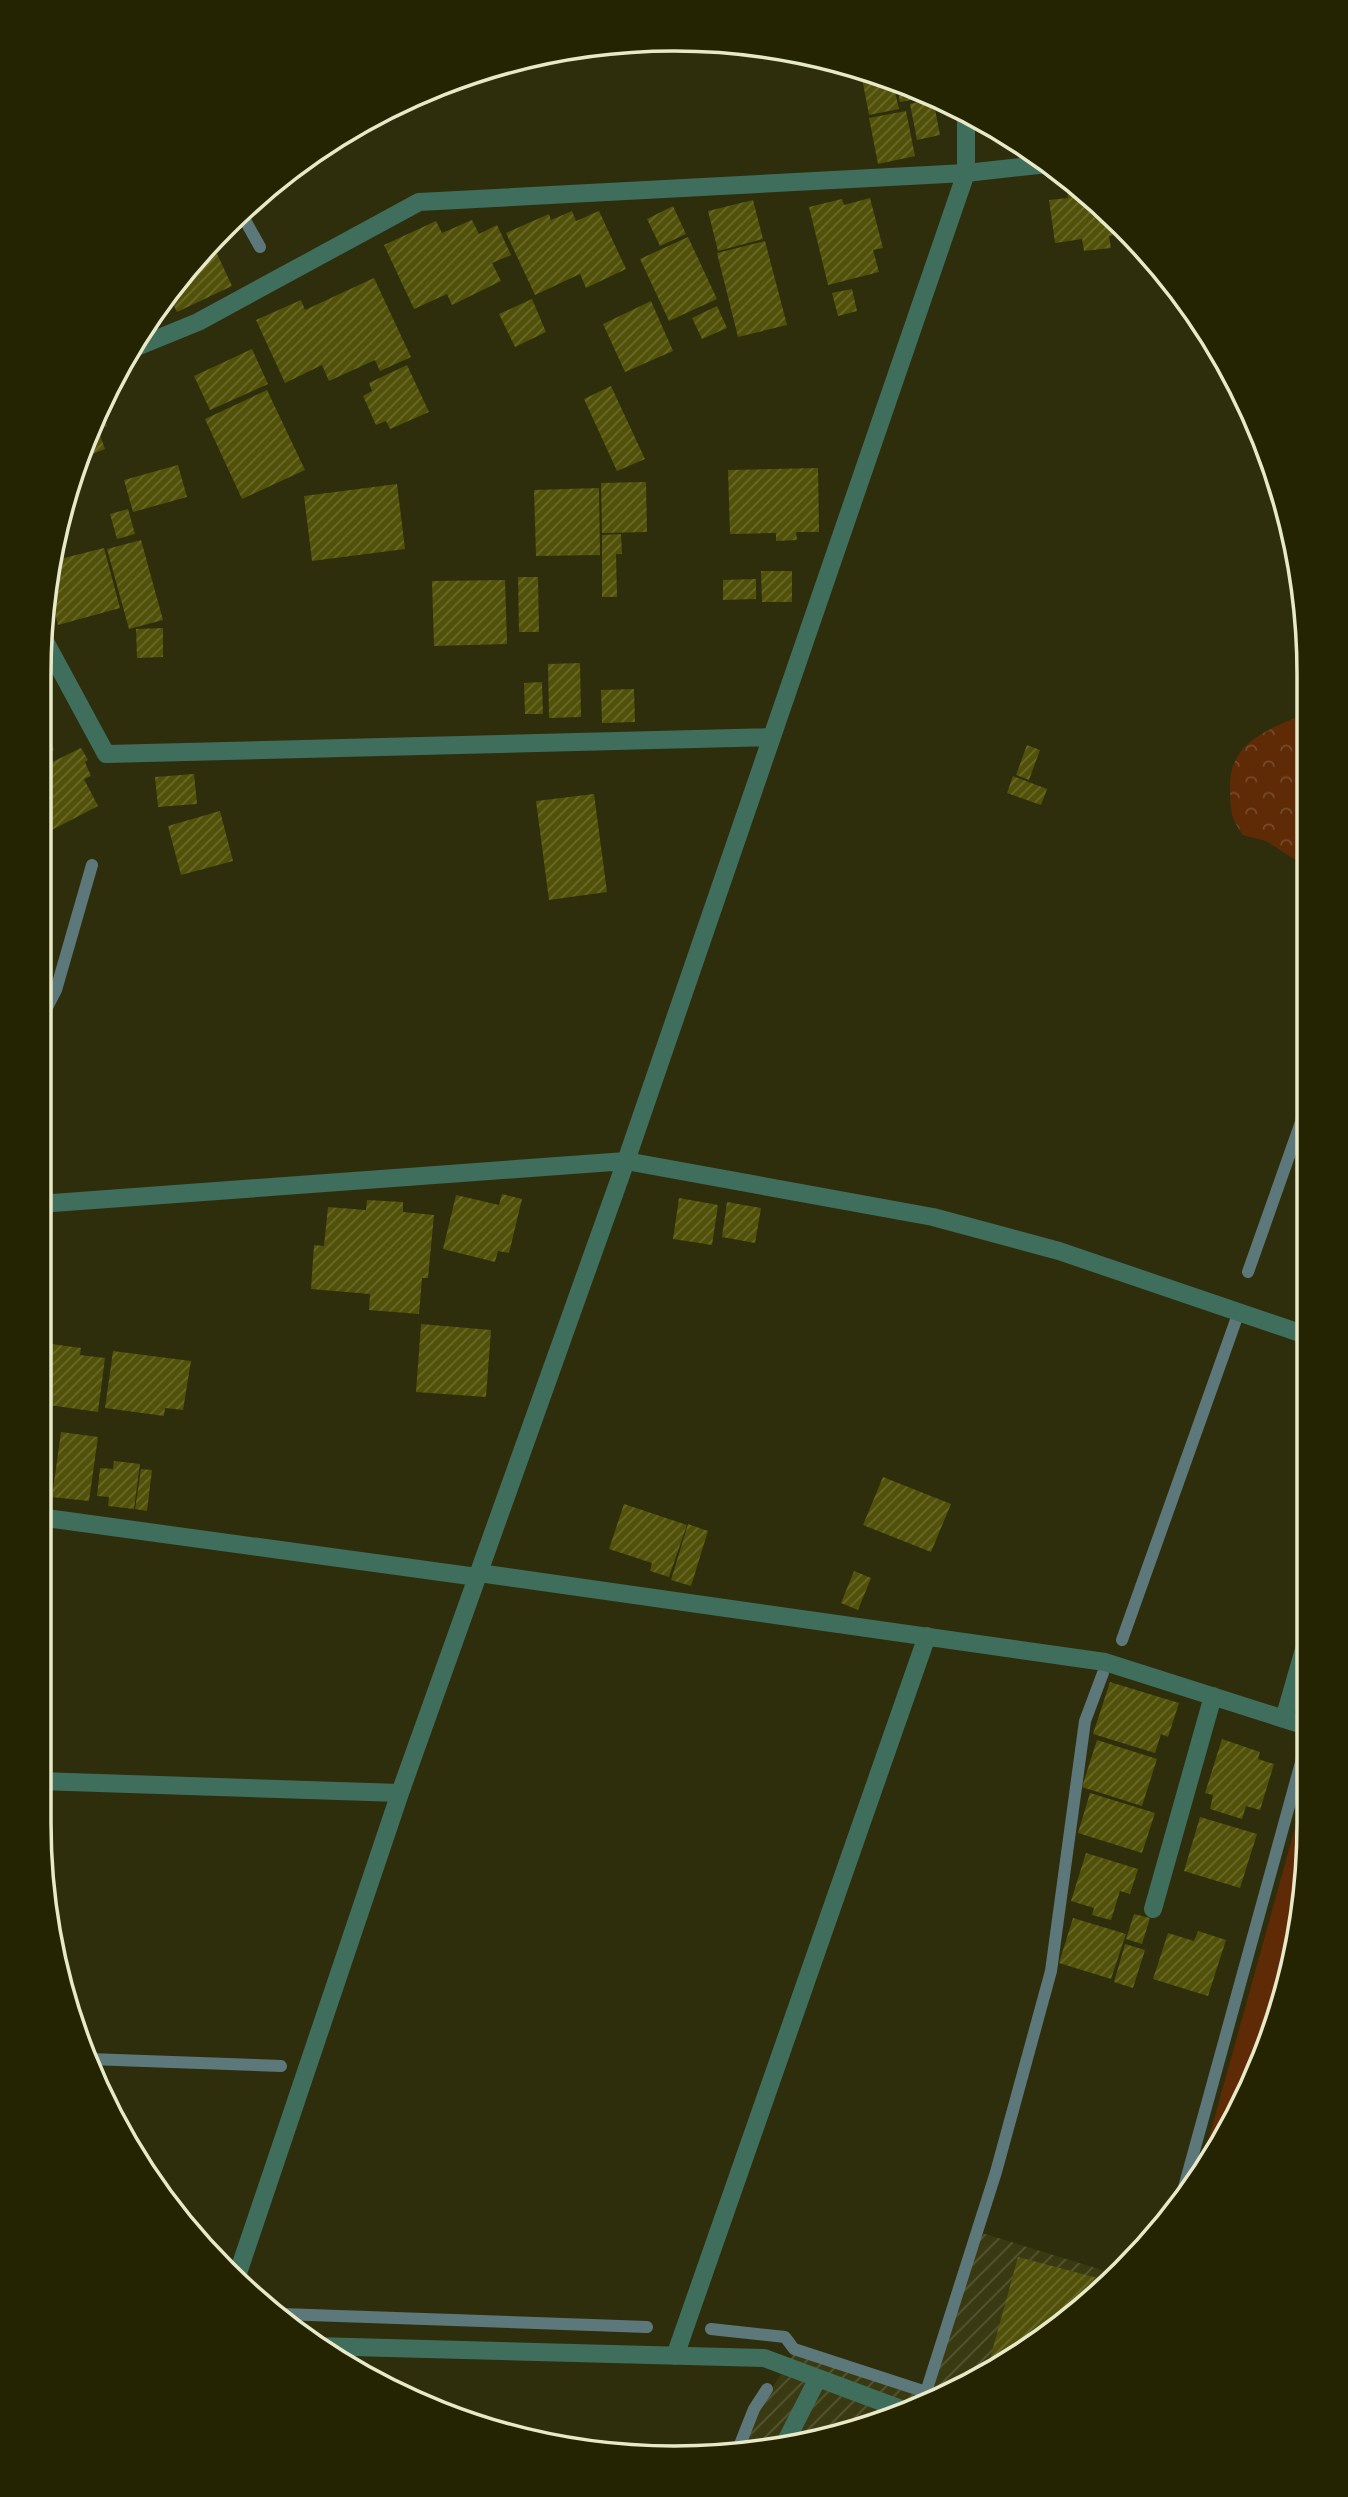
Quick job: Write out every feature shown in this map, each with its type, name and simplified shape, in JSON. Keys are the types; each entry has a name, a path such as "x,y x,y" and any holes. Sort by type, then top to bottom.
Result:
{"street":[{"path":"239,2270 400,1793 626,1161 966,173 966,123"},
{"path":"146,343 198,322 419,202 966,173 1033,166"},
{"path":"52,653 106,754 772,737"},
{"path":"51,1203 626,1161 933,1217 1059,1251 1297,1332"},
{"path":"51,1519 1105,1662 1297,1723"},
{"path":"675,2356 927,1636"},
{"path":"1284,1719 1297,1674"},
{"path":"1153,1909 1213,1696"},
{"path":"51,1781 400,1793"},
{"path":"337,2347 764,2358 893,2406"},
{"path":"789,2435 818,2378"}],"shaded area":[{"path":"982,2233 1107,2272 1085,2292 1020,2341 986,2363 932,2390"},
{"path":"795,2352 924,2394 835,2425 745,2442 757,2412"}],"green space":[{"path":"1297,717 1297,861 1266,841 1243,835 1232,814 1231,773 1236,760 1253,740"},
{"path":"1297,1821 1292,1904 1276,1984 1250,2062 1206,2147"}],"building":[{"path":"862,80 895,92 899,109 869,115"},
{"path":"898,93 915,99 900,102"},
{"path":"921,102 935,108 940,135 917,140 910,104"},
{"path":"906,111 915,156 878,164 869,118"},
{"path":"1067,191 1117,235 1109,236 1111,248 1084,251 1082,239 1055,243 1049,200 1068,198"},
{"path":"870,198 883,248 873,250 879,272 828,285 809,207 842,199 844,205"},
{"path":"753,200 763,239 718,251 708,211"},
{"path":"673,206 686,234 660,246 647,219"},
{"path":"572,211 576,221 599,211 626,269 586,288 580,274 535,295 506,233 549,214 551,220"},
{"path":"472,220 479,234 497,225 511,255 492,263 501,281 452,305 447,294 414,309 384,245 436,221 442,233"},
{"path":"688,237 717,299 669,321 640,259"},
{"path":"765,241 787,325 738,337 717,253"},
{"path":"216,251 232,286 177,312 173,304"},
{"path":"374,278 411,357 380,371 375,360 329,381 322,365 285,383 256,320 301,300 305,310"},
{"path":"852,289 857,311 838,316 832,293"},
{"path":"532,299 546,332 515,347 499,314"},
{"path":"651,301 673,351 625,372 603,324"},
{"path":"717,306 727,328 702,339 692,318"},
{"path":"252,349 268,384 210,410 194,376"},
{"path":"407,365 429,412 390,429 386,421 376,425 363,396 372,391 369,383"},
{"path":"611,386 645,459 617,471 584,399"},
{"path":"267,390 305,470 242,499 205,419"},
{"path":"99,433 105,449 91,454"},
{"path":"178,465 187,497 133,512 124,480"},
{"path":"818,468 819,532 796,532 797,540 776,541 776,533 730,534 728,470"},
{"path":"646,482 647,532 602,533 601,483"},
{"path":"397,484 405,549 312,561 304,496"},
{"path":"599,488 600,555 536,556 534,490"},
{"path":"128,509 135,534 117,539 110,514"},
{"path":"621,534 622,554 616,554 617,597 602,597 602,535"},
{"path":"141,540 163,620 129,629 107,549"},
{"path":"104,548 120,608 58,625 54,610 62,559"},
{"path":"761,571 792,571 792,602 762,602"},
{"path":"518,577 538,577 539,632 519,632"},
{"path":"756,579 756,599 723,600 723,580"},
{"path":"505,580 507,644 434,646 432,581"},
{"path":"163,628 163,657 137,658 136,629"},
{"path":"580,663 581,717 549,718 548,664"},
{"path":"542,682 543,714 525,714 524,683"},
{"path":"634,689 635,722 602,723 601,690"},
{"path":"1027,745 1040,750 1029,780 1016,775"},
{"path":"81,748 88,760 85,762 91,776 84,779 98,806 51,830 51,763"},
{"path":"194,774 197,804 158,807 155,777"},
{"path":"1013,776 1047,789 1041,805 1007,793"},
{"path":"594,794 607,892 549,900 536,801"},
{"path":"220,811 233,861 181,875 168,826"},
{"path":"502,1194 522,1199 509,1253 498,1251 495,1262 443,1249 456,1195 499,1205"},
{"path":"679,1198 718,1205 712,1245 673,1239"},
{"path":"367,1200 403,1202 403,1212 434,1215 428,1278 422,1278 419,1314 369,1310 370,1294 311,1289 314,1245 324,1246 328,1207 366,1210"},
{"path":"727,1202 761,1208 755,1243 722,1237"},
{"path":"421,1324 491,1330 486,1397 416,1392"},
{"path":"51,1344 81,1348 80,1355 105,1358 98,1412 51,1405"},
{"path":"113,1351 191,1361 183,1410 165,1408 164,1416 105,1408"},
{"path":"61,1432 98,1437 89,1501 52,1497"},
{"path":"114,1461 140,1464 134,1509 108,1506 109,1497 97,1496 100,1468 113,1469"},
{"path":"141,1469 152,1470 147,1511 135,1509"},
{"path":"883,1477 951,1504 931,1552 863,1525"},
{"path":"624,1504 687,1525 669,1577 650,1571 652,1563 609,1549"},
{"path":"688,1524 708,1531 691,1586 671,1580"},
{"path":"854,1571 871,1578 858,1610 841,1603"},
{"path":"1110,1682 1179,1703 1168,1737 1161,1734 1155,1753 1093,1734"},
{"path":"1222,1739 1260,1752 1258,1759 1274,1764 1260,1810 1246,1806 1242,1819 1210,1809 1213,1795 1205,1793"},
{"path":"1097,1740 1157,1759 1142,1806 1082,1787"},
{"path":"1090,1793 1155,1813 1142,1853 1078,1833"},
{"path":"1200,1817 1257,1834 1240,1888 1184,1871"},
{"path":"1086,1853 1138,1869 1130,1894 1120,1891 1111,1920 1092,1915 1094,1908 1071,1901"},
{"path":"1134,1914 1150,1918 1142,1944 1126,1939"},
{"path":"1073,1918 1126,1934 1111,1979 1059,1963"},
{"path":"1198,1931 1226,1940 1208,1996 1153,1979 1168,1933 1194,1941"},
{"path":"1125,1944 1145,1950 1133,1988 1114,1982"},
{"path":"1018,2257 1099,2278 1053,2317 989,2361"}],"waterway":[{"path":"246,221 260,247"},
{"path":"51,1000 92,865"},
{"path":"1248,1272 1297,1133"},
{"path":"1122,1640 1236,1320"},
{"path":"711,2329 785,2337 794,2349 926,2392 996,2172 1051,1971 1085,1721 1103,1673"},
{"path":"1187,2176 1297,1777"},
{"path":"97,2059 281,2066"},
{"path":"292,2314 647,2327"},
{"path":"741,2442 754,2409 767,2389"}]}
